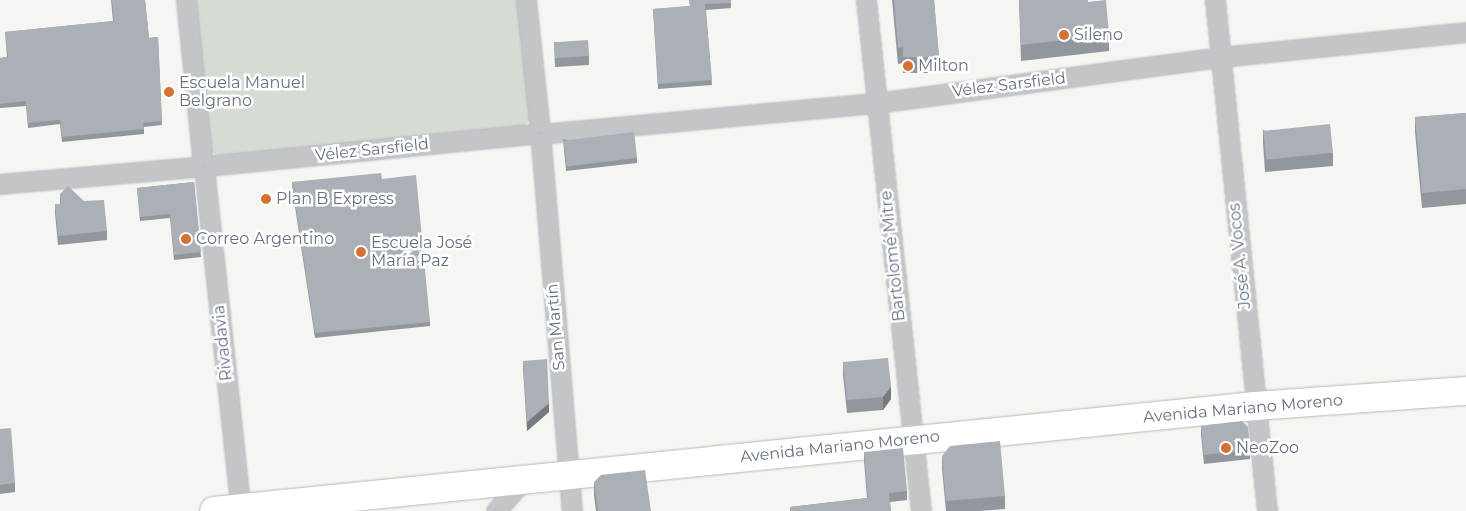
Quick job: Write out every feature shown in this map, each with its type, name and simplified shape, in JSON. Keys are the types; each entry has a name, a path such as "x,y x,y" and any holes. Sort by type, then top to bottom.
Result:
{"main road":[{"name":"Avenida Mariano Moreno","path":"214,511 241,510 1255,406 1466,391"}],"street":[{"name":"Rivadavia","path":"186,0 241,510"},
{"name":"San Martín","path":"526,0 540,133 572,511"},
{"name":"Bartolomé Mitre","path":"866,0 921,511"},
{"name":"José A. Vocos","path":"1215,0 1267,511"},
{"name":"Vélez Sarsfield","path":"0,184 876,103 1220,58 1466,32"},
{"path":"496,511 523,480"}],"shaded area":[{"path":"192,0 521,0 531,118 524,127 219,158 208,148"}],"building":[{"path":"112,0 145,0 149,38 158,37 162,121 143,123 144,129 62,137 60,120 28,123 26,101 0,104 0,58 8,57 5,32 114,21"},
{"path":"690,0 731,0 731,3 705,4 712,80 658,84 653,9 690,6"},
{"path":"894,0 934,0 939,57 903,57 903,47 898,48"},
{"name":"Sileno","path":"1019,0 1088,0 1088,2 1106,0 1109,35 1021,45"},
{"path":"588,40 589,56 555,58 554,42"},
{"path":"1466,113 1466,189 1422,193 1415,117"},
{"path":"1330,124 1333,153 1266,160 1263,131"},
{"path":"634,132 637,158 567,166 564,141"},
{"path":"381,173 382,179 416,175 430,322 315,333 292,182"},
{"name":"Correo Argentino","path":"194,182 201,252 174,255 170,214 140,217 137,188"},
{"path":"68,186 84,201 104,200 107,231 58,236 55,204 61,204 60,194"},
{"path":"888,358 891,386 883,397 847,400 843,362"},
{"path":"547,359 549,403 527,422 523,361"},
{"name":"NeoZoo","path":"1242,421 1248,427 1250,450 1204,455 1201,426"},
{"path":"11,428 15,483 0,485 0,429"},
{"path":"1000,441 1005,496 946,501 942,456 950,446"},
{"path":"903,448 907,491 889,493 891,511 791,511 790,507 868,498 864,452"},
{"path":"645,470 651,511 598,511 594,482 601,475"}],"place":[{"name":"Sileno","path":"1064,35"},
{"name":"Milton","path":"908,66"},
{"name":"Escuela Manuel Belgrano","path":"169,92"},
{"name":"Plan B Express","path":"266,199"},
{"name":"Correo Argentino","path":"186,239"},
{"name":"Escuela José María Paz","path":"361,252"},
{"name":"NeoZoo","path":"1226,448"}]}
